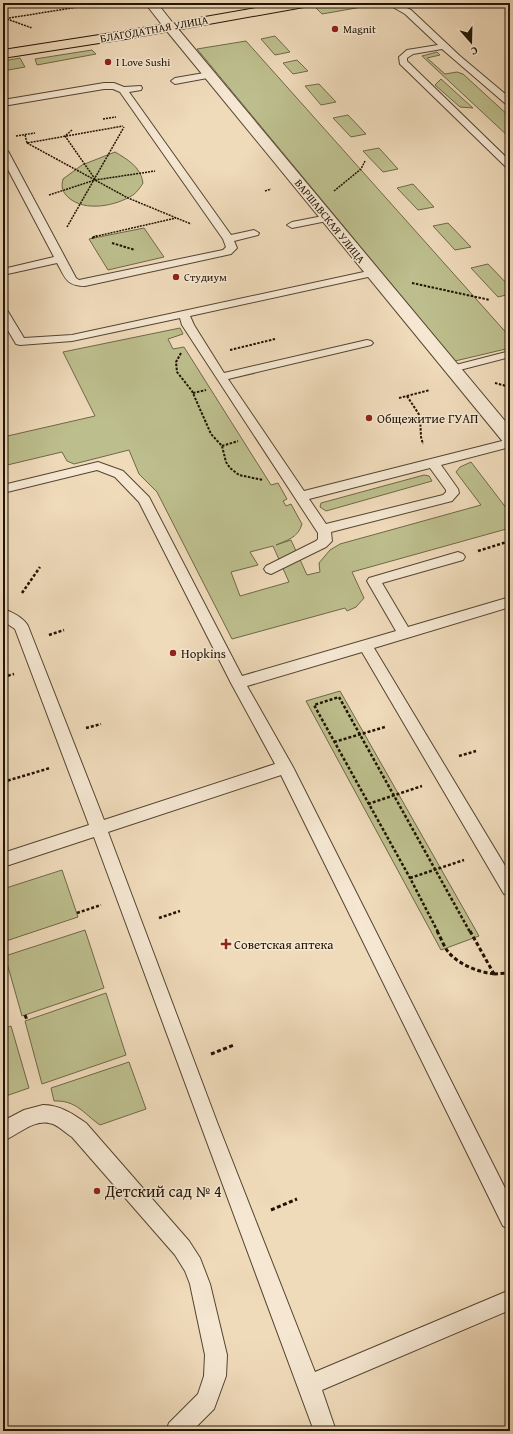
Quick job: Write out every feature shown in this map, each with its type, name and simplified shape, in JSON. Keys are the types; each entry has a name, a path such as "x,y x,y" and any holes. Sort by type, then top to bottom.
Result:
{"main road":[{"name":"БЛАГОДАТНАЯ УЛИЦА","path":"3,54 172,20 304,3"},
{"name":"БЛАГОДАТНАЯ УЛИЦА","path":"145,17 160,15"}],"street":[{"name":"ВАРШАВСКАЯ УЛИЦА","path":"150,3 160,15 172,20 210,75 510,439"}],"lane":[{"path":"390,3 408,12 444,46 510,103"},
{"path":"444,46 410,52 403,56 402,62 510,166"},
{"path":"175,81 210,75"},
{"path":"3,103 104,86 114,86 123,90 228,239 232,248 226,252 85,283 76,282 72,280 60,259 3,151"},
{"path":"123,90 138,88"},
{"path":"292,225 328,218"},
{"path":"228,239 254,233"},
{"path":"3,272 60,259"},
{"path":"3,312 20,342 72,338 373,273"},
{"path":"184,313 188,325 221,377 302,496 326,536 325,541 321,544 271,569"},
{"path":"221,377 367,343"},
{"path":"452,369 510,354"},
{"path":"302,496 510,443"},
{"path":"323,529 447,498 453,492 452,489 431,463"},
{"path":"3,489 98,466 119,474 144,500 238,683 285,767 510,1219"},
{"path":"404,633 374,581 458,557"},
{"path":"238,683 510,602"},
{"path":"3,614 22,626 208,1122 309,1385 325,1431"},
{"path":"365,645 510,889"},
{"path":"3,860 285,767"},
{"path":"3,1132 24,1119 48,1114 65,1120 79,1130 182,1248 193,1265 200,1284 216,1355 215,1376 206,1401 177,1431"},
{"path":"309,1385 510,1300"}],"path":[{"path":"79,3 92,5"},
{"path":"4,19 103,3"},
{"path":"4,19 33,28"},
{"path":"123,120 125,125"},
{"path":"27,143 125,125"},
{"path":"54,247 95,180 125,125"},
{"path":"65,136 72,130"},
{"path":"10,137 35,133"},
{"path":"25,135 27,143 72,169 128,198 228,239"},
{"path":"65,136 95,180"},
{"path":"318,206 353,174 361,169 365,161"},
{"path":"28,198 62,192 95,180 178,168"},
{"path":"265,191 271,189"},
{"path":"92,238 177,218"},
{"path":"373,273 396,281 432,286 490,300"},
{"path":"208,355 275,339"},
{"path":"183,351 176,359 176,367 180,378 193,393 214,440 222,446 225,463 230,470 238,476 264,480"},
{"path":"490,385 499,382 510,387"},
{"path":"399,398 430,390"},
{"path":"407,396 420,416 421,437 431,463"},
{"path":"222,446 240,441"},
{"path":"458,557 510,541"},
{"path":"22,593 40,567"},
{"path":"46,636 64,630"},
{"path":"494,974 339,697 314,705 410,878 448,952 458,961 470,968 494,974 510,972"},
{"path":"81,729 101,724"},
{"path":"334,742 385,727"},
{"path":"458,757 476,751"},
{"path":"3,782 53,767 55,768"},
{"path":"368,804 444,778"},
{"path":"410,878 465,860"},
{"path":"77,912 103,904"},
{"path":"159,918 180,911"},
{"path":"25,1014 27,1020"},
{"path":"211,1054 234,1045"},
{"path":"271,1210 297,1199"}],"green space":[{"path":"337,3 379,4 322,14 315,7"},
{"path":"275,36 290,52 275,55 261,39"},
{"path":"246,41 510,337 510,348 455,361 197,49"},
{"path":"92,50 96,54 37,65 35,59"},
{"path":"437,52 440,55 427,58 445,74 457,72 463,74 510,117 510,138 422,56"},
{"path":"20,58 25,67 3,71 3,61"},
{"path":"297,60 308,71 293,74 283,63"},
{"path":"441,79 473,108 460,107 435,85"},
{"path":"319,84 336,102 321,105 305,86"},
{"path":"348,115 366,134 351,137 333,118"},
{"path":"379,148 398,169 383,172 363,151"},
{"path":"115,152 133,164 142,177 143,183 134,194 118,202 101,206 92,206 83,205 76,202 65,194 62,184 63,179 82,165"},
{"path":"413,184 434,207 418,210 397,188"},
{"path":"448,223 471,247 455,250 433,226"},
{"path":"144,228 164,257 108,270 89,239"},
{"path":"488,264 510,287 510,294 498,297 471,268"},
{"path":"180,328 183,334 168,339 173,349 184,347 271,485 278,483 287,499 283,501 286,506 291,504 302,524 295,535 276,545 291,540 307,575 320,572 319,563 330,550 340,544 481,505 456,472 460,467 471,462 510,513 510,528 352,572 364,598 356,607 347,611 345,608 232,639 157,492 139,474 129,450 74,464 67,461 62,452 3,466 3,437 95,416 63,352","holes":["273,546 289,582 240,596 231,572 258,565 250,552"]},
{"path":"424,475 429,476 432,481 326,511 320,507 321,503"},
{"path":"340,691 479,936 441,950 306,701"},
{"path":"62,870 78,917 3,942 3,889"},
{"path":"85,930 104,988 22,1016 5,956"},
{"path":"106,993 126,1055 42,1084 25,1021"},
{"path":"11,1026 29,1088 3,1097 3,1029"},
{"path":"129,1062 146,1109 100,1125 74,1105 62,1101 54,1101 51,1088"}],"place":[{"name":"Magnit","path":"335,29"},
{"name":"I Love Sushi","path":"108,62"},
{"name":"Студиум","path":"176,277"},
{"name":"Общежитие ГУАП","path":"369,418"},
{"name":"Hopkins","path":"173,653"},
{"name":"Советская аптека","path":"226,944"},
{"name":"Детский сад № 4","path":"97,1191"}]}
